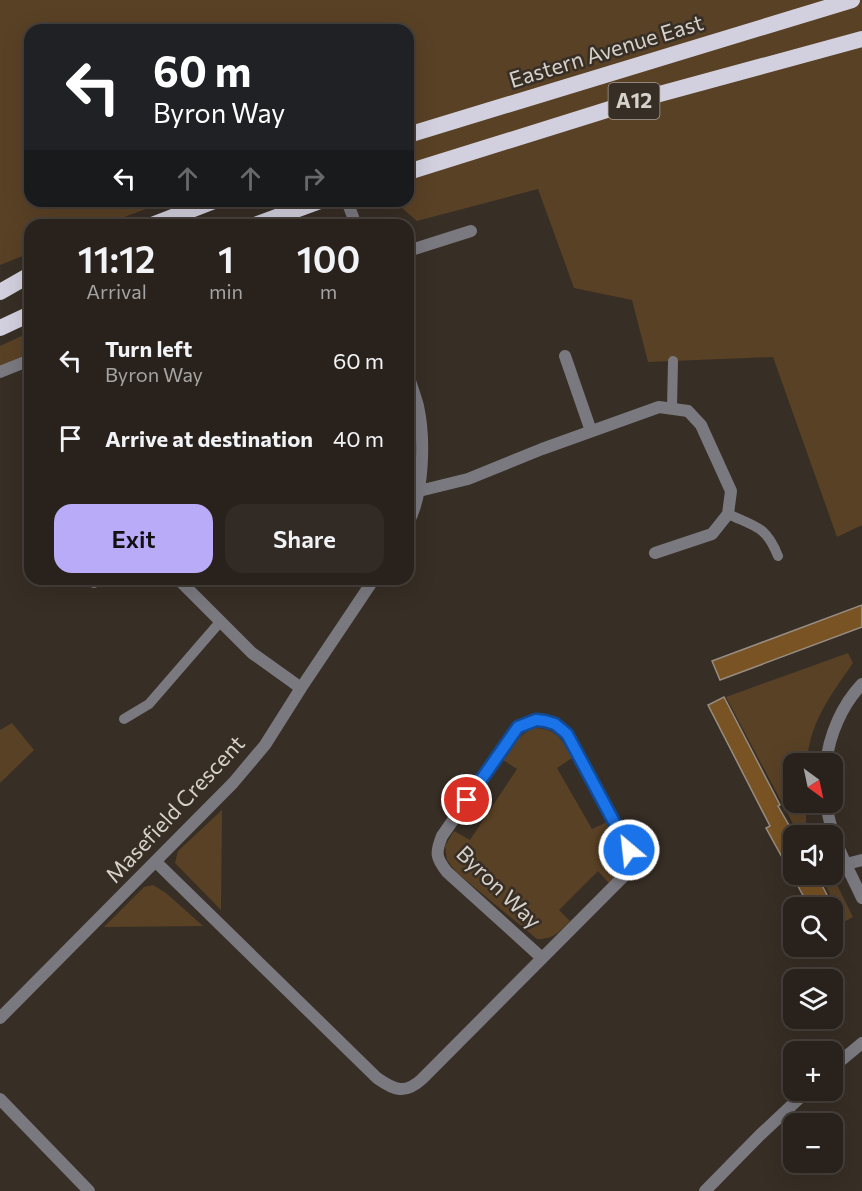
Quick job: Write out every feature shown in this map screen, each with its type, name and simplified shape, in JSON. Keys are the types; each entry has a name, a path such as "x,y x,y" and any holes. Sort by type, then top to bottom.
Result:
{"highway":[{"name":"Eastern Avenue East","path":"414,133 852,0"},
{"name":"A12","path":"414,170 645,98 862,39"},
{"path":"168,219 198,207"},
{"path":"271,219 304,207"},
{"path":"0,290 24,278"},
{"path":"0,319 24,311"},
{"path":"0,328 24,317"}],"street":[{"path":"414,249 471,231"},
{"path":"565,356 591,431"},
{"path":"0,372 24,362"},
{"path":"414,394 418,408 422,449 419,490 414,505"},
{"path":"419,490 468,479 659,407 688,411 701,425 731,491 728,514 712,534 655,553"},
{"path":"184,585 252,654 301,688"},
{"name":"Masefield Crescent","path":"0,1018 233,783 265,745 370,585"},
{"path":"828,753 840,717 850,697 862,684"},
{"name":"Byron Way","path":"156,862 377,1078 389,1087 405,1090 414,1086 542,958 626,874 630,863 629,850 567,734 555,724 536,720 518,727 442,836 437,848 439,862 447,872 542,958"},
{"path":"827,813 846,864 862,898"},
{"path":"846,864 862,860"},
{"path":"843,1059 862,1044"},
{"path":"0,1099 89,1191"},
{"path":"705,1191 796,1101"}],"lane":[{"path":"672,408 674,361"},
{"path":"728,514 763,530 772,540 778,556"},
{"path":"124,719 148,704 220,622"}],"shaded area":[{"path":"0,0 862,0 862,525 837,537 773,357 648,362 632,300 574,288 538,189 417,221 401,207 414,207 414,24 24,24 24,207 151,207 119,219 24,219 24,255 0,265"},
{"path":"24,335 24,357 0,368 0,346"},
{"path":"848,653 853,663 822,710 812,735 808,753 783,753 783,805 726,697"},
{"path":"12,723 34,750 0,783 0,730"},
{"path":"535,728 554,733 562,741 572,758 557,768 592,829 607,822 623,853 621,866 609,883 598,871 559,910 570,921 552,936 543,939 537,939 456,872 447,860 445,846 454,831 470,840 517,769 503,760 520,737"},
{"path":"222,810 221,910 175,863 178,851"},
{"path":"787,813 806,813 807,825 794,825"},
{"path":"153,885 166,893 203,926 104,927 144,887"},
{"path":"825,885 837,885 843,897 831,897"},
{"path":"843,897 853,917 844,922 843,920"}],"building":[{"path":"862,605 862,627 720,680 712,661"},
{"path":"724,697 780,805 778,806 789,825 783,825 783,859 766,828 770,826 708,705"},
{"path":"797,885 822,885 828,897 804,897"}],"route":[{"path":"467,800 518,727 536,720 555,724 567,734 629,850"}]}
